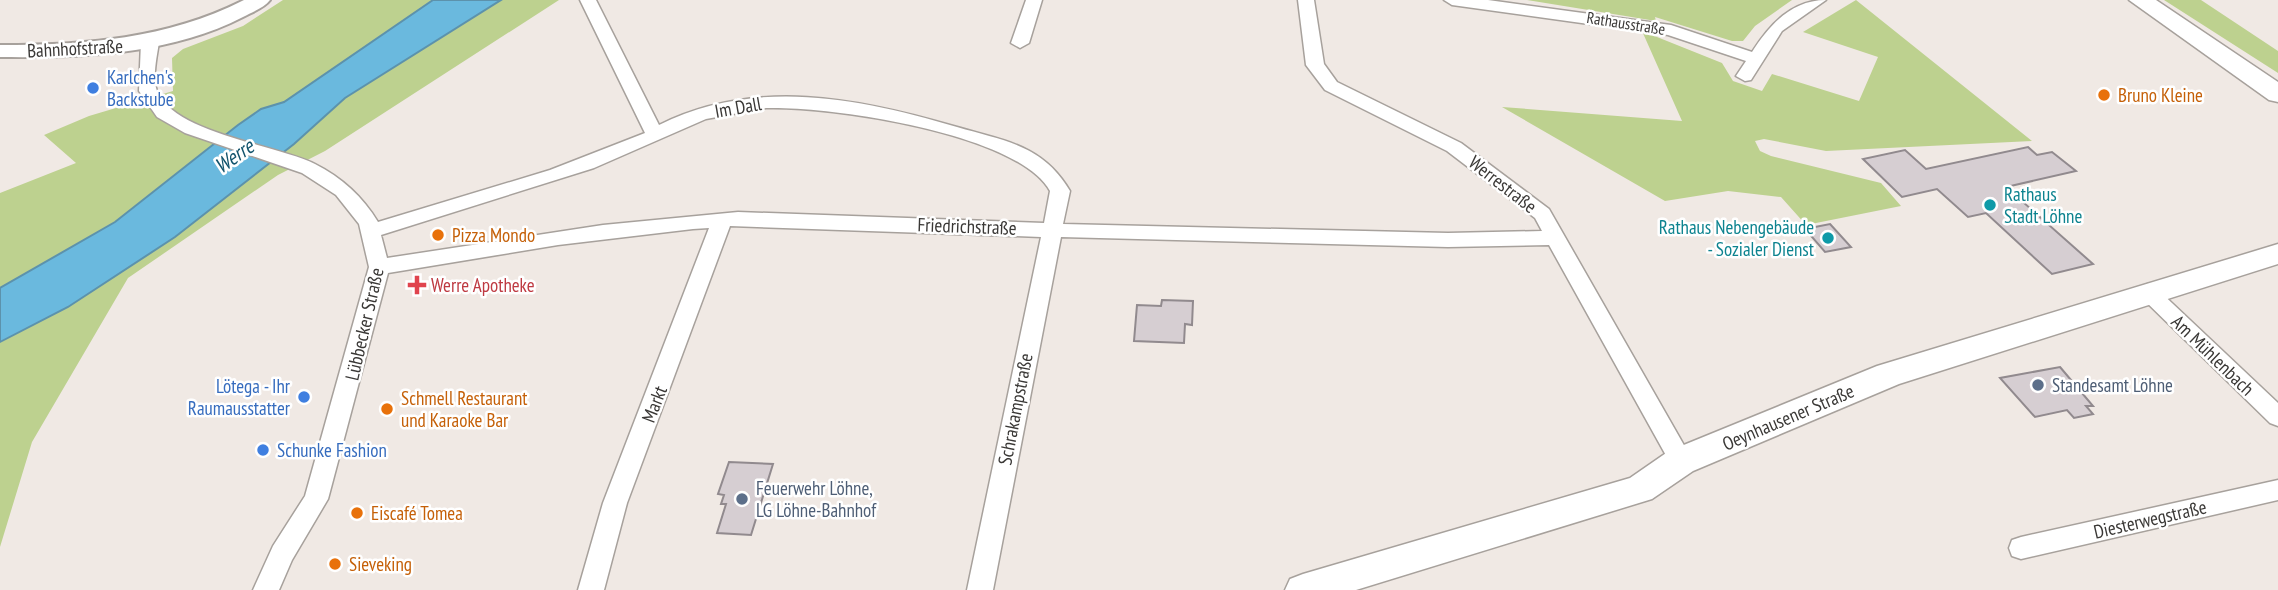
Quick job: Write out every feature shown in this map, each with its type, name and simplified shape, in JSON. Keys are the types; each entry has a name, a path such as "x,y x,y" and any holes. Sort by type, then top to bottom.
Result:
{"main road":[{"path":"2141,0 2278,94"},
{"name":"Oeynhausener Straße","path":"1303,590 1640,489 1681,461 1888,375 2148,292 2278,254"}],"street":[{"path":"150,42 200,29 260,0"},
{"path":"588,0 655,135"},
{"path":"1020,43 1034,0"},
{"name":"Werrestraße","path":"1306,0 1315,65 1331,86 1368,107 1454,147 1527,199 1542,214 1558,238 1681,461"},
{"name":"Rathausstraße","path":"1452,0 1671,30 1754,58"},
{"path":"1745,76 1776,27 1818,0"},
{"name":"Bahnhofstraße","path":"0,51 83,51 150,42"},
{"name":"Lübbecker Straße","path":"150,42 148,91 163,113 190,127 296,162 324,176 362,211 374,230 379,267 343,409 316,499 282,554 266,590"},
{"name":"Im Dall","path":"374,230 618,153 713,110 769,102 878,109 1008,148 1048,170 1060,191 1050,228"},
{"name":"Friedrichstraße","path":"379,267 572,234 690,220 1050,228 1246,236 1558,238"},
{"name":"Markt","path":"592,590 615,503 722,220"},
{"name":"Schrakampstraße","path":"979,590 1050,228"},
{"name":"Am Mühlenbach","path":"2148,292 2278,417"},
{"name":"Diesterwegstraße","path":"2021,548 2278,490"}],"green space":[{"path":"283,0 433,0 284,102 261,109 238,125 115,222 0,288 0,193 76,163 44,135 89,116 173,91 172,58 183,49 243,26"},
{"path":"501,0 559,0 325,151 278,175 128,278 32,442 0,547 0,342 68,307 175,237 294,144 345,98"},
{"path":"1527,0 1792,0 1755,26 1743,41 1732,41 1655,17 1656,21"},
{"path":"1856,0 2032,141 1826,151 1764,139 1755,141 1760,151 1771,156 1881,183 1901,206 1806,225 1781,197 1728,191 1665,201 1502,107 1682,121 1642,31 1722,63 1733,81 1762,91 1772,74 1859,101 1878,57 1803,32"},
{"path":"2164,0 2201,0 2278,51 2278,73"}],"water":[{"name":"Werre","path":"433,0 501,0 345,98 294,144 175,237 68,307 0,342 0,288 115,222 238,125 261,109 284,102"}],"building":[{"name":"Rathaus Stadt Löhne","path":"2028,147 2037,155 2052,152 2076,171 2006,187 2093,264 2052,274 1986,213 1968,217 1937,189 1902,197 1863,159 1905,150 1926,169"},
{"name":"Rathaus Nebengebäude - Sozialer Dienst","path":"1830,224 1851,247 1825,252 1805,229"},
{"path":"1162,300 1193,301 1192,325 1185,324 1184,343 1134,341 1137,305 1161,306"},
{"name":"Standesamt Löhne","path":"2060,367 2093,406 2086,406 2093,414 2074,418 2067,410 2035,417 2000,378"},
{"name":"Feuerwehr Löhne, LG Löhne-Bahnhof","path":"729,462 773,464 751,535 717,533 726,504 721,504 724,495 718,494"}],"place":[{"name":"Karlchen's Backstube","path":"93,88"},
{"name":"Bruno Kleine","path":"2104,95"},
{"name":"Rathaus Stadt Löhne","path":"1990,205"},
{"name":"Pizza Mondo","path":"438,235"},
{"name":"Rathaus Nebengebäude - Sozialer Dienst","path":"1828,238"},
{"name":"Werre Apotheke","path":"417,285"},
{"name":"Standesamt Löhne","path":"2038,385"},
{"name":"Lötega - Ihr Raumausstatter","path":"304,397"},
{"name":"Schmell Restaurant und Karaoke Bar","path":"387,409"},
{"name":"Schunke Fashion","path":"263,450"},
{"name":"Feuerwehr Löhne, LG Löhne-Bahnhof","path":"742,499"},
{"name":"Eiscafé Tomea","path":"357,513"},
{"name":"Sieveking","path":"335,564"}]}
